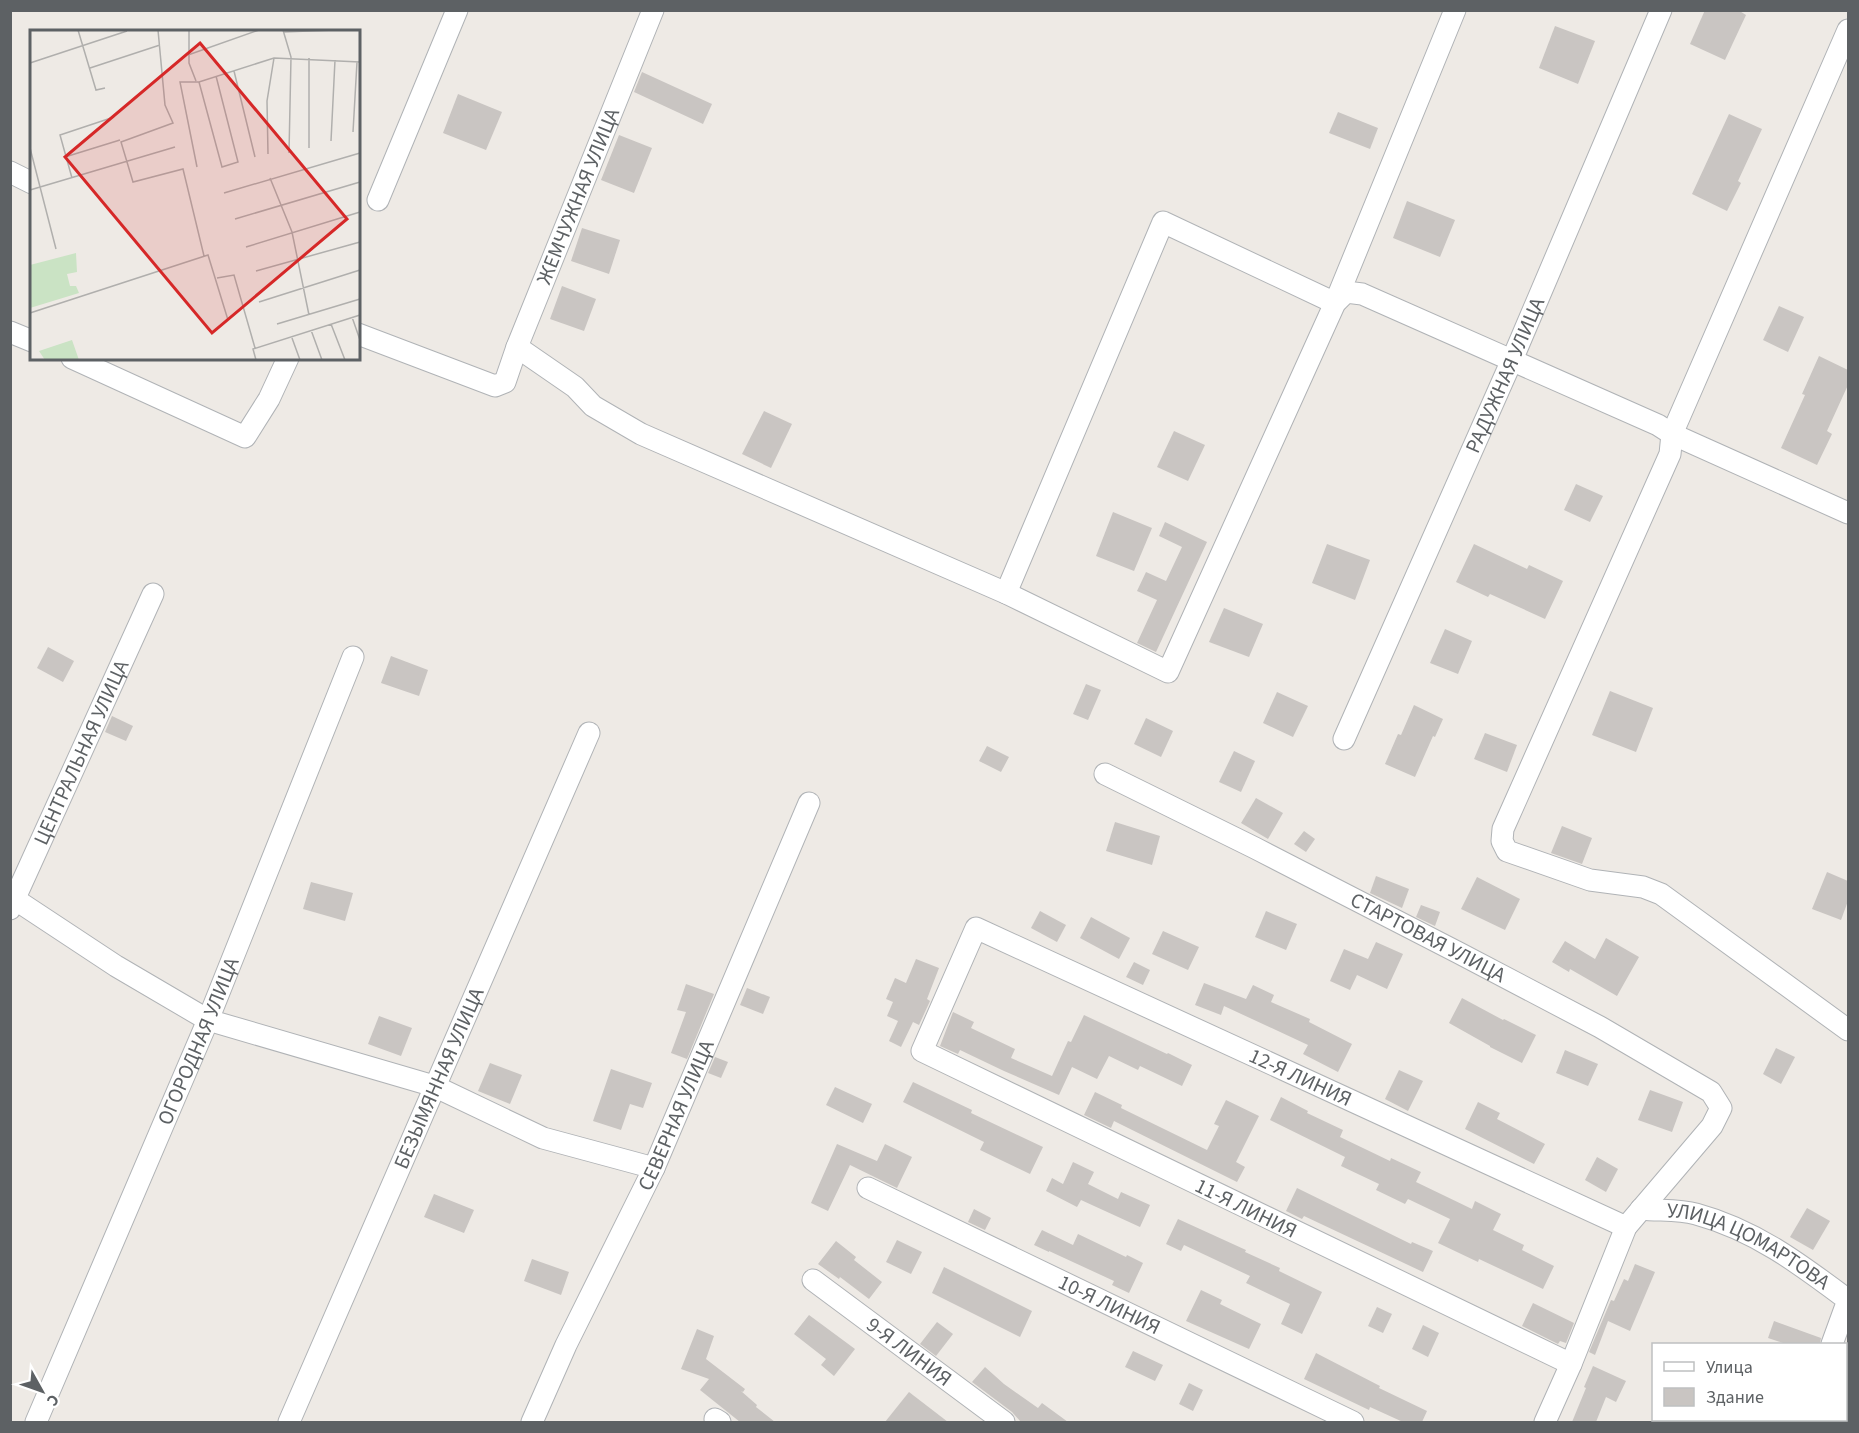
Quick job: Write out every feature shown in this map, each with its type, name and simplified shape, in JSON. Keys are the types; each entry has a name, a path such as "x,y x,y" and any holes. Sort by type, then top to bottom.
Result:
{"street":[{"path":"378,200 457,10"},
{"name":"ЖЕМЧУЖНАЯ УЛИЦА","path":"360,335 495,386 505,382 653,10"},
{"path":"517,347 575,387 593,406 641,434 1006,593 1168,672 1335,303 1455,10"},
{"name":"РАДУЖНАЯ УЛИЦА","path":"1344,739 1512,360 1661,10"},
{"path":"1848,30 1672,434 1670,454 1503,829 1502,841 1506,851 1590,880 1643,887 1661,894 1848,1030"},
{"path":"10,172 30,182"},
{"path":"1006,593 1163,222 1335,303"},
{"path":"1335,303 1347,292 1362,294 1848,512"},
{"path":"10,332 30,340"},
{"path":"76,360 245,436 269,399 287,360"},
{"name":"ЦЕНТРАЛЬНАЯ УЛИЦА","path":"12,902 153,594"},
{"name":"ОГОРОДНАЯ УЛИЦА","path":"36,1422 208,1020 353,657"},
{"name":"БЕЗЫМЯННАЯ УЛИЦА","path":"289,1422 589,733"},
{"name":"СТАРТОВАЯ УЛИЦА","path":"1105,774 1255,848 1600,1027 1711,1092 1721,1108 1713,1126 1641,1209"},
{"name":"СЕВЕРНАЯ УЛИЦА","path":"532,1422 566,1345 654,1168 809,802"},
{"path":"12,902 208,1020 434,1086 543,1138 654,1168"},
{"name":"11-Я ЛИНИЯ","path":"976,928 922,1051 1571,1364"},
{"name":"12-Я ЛИНИЯ","path":"976,928 1626,1227"},
{"name":"10-Я ЛИНИЯ","path":"868,1188 1353,1422"},
{"path":"1545,1422 1626,1227 1641,1209"},
{"name":"УЛИЦА ЦОМАРТОВА","path":"1641,1209 1694,1213 1752,1236 1793,1259 1848,1300"},
{"name":"9-Я ЛИНИЯ","path":"813,1280 1004,1422"},
{"path":"1832,1343 1848,1300"}],"building":[{"path":"1705,10 1738,10 1746,15 1725,60 1690,44"},
{"path":"1555,26 1595,41 1578,84 1539,68"},
{"path":"642,72 712,104 703,124 634,92"},
{"path":"458,94 502,112 486,150 443,133"},
{"path":"1338,112 1378,128 1370,149 1329,133"},
{"path":"1729,114 1762,129 1738,181 1741,183 1727,211 1692,194"},
{"path":"619,135 652,148 634,193 601,180"},
{"path":"1407,201 1455,220 1440,257 1393,238"},
{"path":"582,228 620,240 609,274 571,261"},
{"path":"562,286 596,299 584,331 550,319"},
{"path":"1779,306 1804,317 1788,352 1763,340"},
{"path":"1819,356 1848,370 1848,385 1827,431 1832,434 1817,465 1781,448 1805,395 1802,394"},
{"path":"764,411 792,424 771,468 742,454"},
{"path":"1174,431 1205,445 1188,481 1157,467"},
{"path":"1576,484 1603,496 1590,522 1564,510"},
{"path":"1113,512 1152,528 1134,571 1096,556"},
{"path":"1165,522 1207,542 1156,652 1137,643 1157,600 1137,591 1146,572 1166,581 1182,547 1159,536"},
{"path":"1327,544 1370,560 1355,600 1312,583"},
{"path":"1474,544 1527,569 1529,565 1563,581 1545,619 1490,594 1488,597 1456,582"},
{"path":"1224,608 1263,624 1249,657 1209,642"},
{"path":"1445,629 1472,641 1458,674 1430,663"},
{"path":"48,647 74,661 63,682 37,668"},
{"path":"391,656 428,670 419,696 381,683"},
{"path":"1086,684 1101,690 1088,720 1073,714"},
{"path":"1610,691 1653,708 1636,752 1592,735"},
{"path":"1277,692 1308,706 1293,737 1263,723"},
{"path":"1414,705 1443,719 1415,777 1385,764"},
{"path":"112,716 133,726 126,741 105,732"},
{"path":"1146,718 1173,731 1161,757 1134,744"},
{"path":"1485,733 1517,745 1507,772 1474,759"},
{"path":"987,746 1009,757 1001,772 979,761"},
{"path":"1234,751 1255,761 1241,792 1219,782"},
{"path":"1256,798 1283,813 1268,839 1241,823"},
{"path":"1115,822 1160,836 1152,865 1106,851"},
{"path":"1562,826 1592,838 1582,864 1551,853"},
{"path":"1304,831 1315,839 1306,852 1294,844"},
{"path":"1827,872 1848,881 1848,901 1841,920 1812,909"},
{"path":"1376,876 1409,889 1402,908 1370,893"},
{"path":"1477,877 1520,899 1505,930 1461,909"},
{"path":"311,882 353,893 345,921 303,909"},
{"path":"1421,905 1440,912 1435,926 1416,917"},
{"path":"1040,911 1066,925 1057,942 1031,928"},
{"path":"1266,911 1297,924 1286,950 1255,937"},
{"path":"1091,917 1130,938 1119,959 1080,938"},
{"path":"1163,931 1199,947 1188,970 1152,954"},
{"path":"1606,938 1639,957 1617,996 1570,969 1569,972 1552,962 1565,941 1595,959"},
{"path":"1376,942 1403,954 1387,989 1357,975 1350,990 1330,981 1344,949 1368,959"},
{"path":"916,959 939,968 927,999 930,1001 919,1025 913,1022 901,1047 889,1041 898,1021 887,1016 893,1002 886,999 895,978 906,983"},
{"path":"1134,962 1150,970 1143,985 1126,977"},
{"path":"1204,983 1246,999 1253,985 1274,995 1271,1002 1310,1019 1309,1022 1352,1044 1338,1072 1303,1054 1308,1045 1224,1006 1221,1015 1195,1005"},
{"path":"686,984 714,994 687,1059 671,1053 686,1012 677,1010"},
{"path":"747,988 770,997 763,1014 740,1005"},
{"path":"1462,998 1536,1035 1522,1063 1449,1023"},
{"path":"953,1012 974,1022 971,1028 1015,1049 1011,1058 1052,1076 1068,1041 1071,1042 1084,1015 1192,1065 1182,1086 1140,1066 1138,1070 1109,1056 1097,1079 1072,1067 1059,1095 960,1050 958,1054 940,1046"},
{"path":"379,1016 412,1028 401,1056 368,1044"},
{"path":"1776,1048 1795,1057 1781,1084 1763,1074"},
{"path":"1565,1050 1598,1064 1588,1086 1556,1073"},
{"path":"715,1057 728,1062 721,1078 708,1073"},
{"path":"490,1063 522,1075 510,1104 478,1091"},
{"path":"611,1069 652,1083 643,1108 630,1104 621,1130 593,1121"},
{"path":"1399,1070 1423,1081 1408,1111 1385,1099"},
{"path":"913,1082 1043,1147 1030,1174 980,1150 984,1142 903,1102"},
{"path":"835,1087 872,1104 863,1123 826,1105"},
{"path":"1650,1090 1683,1102 1672,1132 1638,1120"},
{"path":"1095,1092 1122,1105 1121,1108 1207,1150 1219,1126 1214,1124 1226,1100 1259,1116 1236,1162 1245,1167 1237,1182 1114,1121 1111,1128 1084,1115"},
{"path":"1281,1097 1308,1111 1307,1113 1343,1130 1340,1137 1390,1161 1391,1158 1421,1172 1416,1182 1472,1209 1475,1201 1501,1214 1493,1230 1524,1245 1522,1250 1554,1266 1543,1289 1438,1243 1450,1219 1408,1199 1405,1204 1376,1190 1379,1184 1341,1166 1345,1157 1270,1120"},
{"path":"1478,1102 1500,1113 1497,1119 1545,1144 1534,1164 1465,1129"},
{"path":"837,1144 877,1161 885,1144 912,1157 897,1188 850,1165 828,1211 811,1203"},
{"path":"1597,1157 1618,1169 1606,1192 1585,1180"},
{"path":"1073,1162 1094,1172 1088,1184 1118,1199 1121,1192 1150,1205 1140,1227 1081,1200 1077,1207 1046,1191 1052,1178 1063,1184"},
{"path":"1297,1188 1411,1244 1412,1242 1433,1251 1423,1272 1304,1216 1302,1219 1286,1211"},
{"path":"434,1194 474,1210 464,1233 424,1217"},
{"path":"1807,1208 1830,1221 1813,1250 1790,1237"},
{"path":"974,1209 991,1218 985,1230 968,1222"},
{"path":"1178,1219 1246,1250 1245,1252 1280,1268 1279,1271 1322,1292 1302,1334 1281,1324 1290,1304 1246,1283 1250,1276 1184,1245 1181,1251 1166,1244"},
{"path":"1042,1230 1073,1245 1078,1234 1143,1263 1129,1293 1112,1285 1114,1281 1034,1245"},
{"path":"897,1240 922,1252 911,1274 886,1262"},
{"path":"836,1241 856,1257 854,1260 882,1282 869,1299 818,1264"},
{"path":"532,1259 569,1272 561,1295 524,1281"},
{"path":"1635,1264 1655,1272 1630,1331 1608,1321 1595,1355 1589,1352 1611,1300 1614,1301 1624,1279 1628,1281"},
{"path":"944,1267 1032,1311 1020,1337 932,1293"},
{"path":"1201,1290 1222,1300 1220,1304 1261,1324 1249,1349 1186,1321"},
{"path":"1533,1303 1574,1323 1566,1343 1560,1341 1558,1344 1522,1326"},
{"path":"1377,1307 1392,1314 1383,1333 1368,1326"},
{"path":"809,1315 855,1349 834,1376 821,1365 826,1359 794,1334"},
{"path":"1774,1321 1821,1338 1820,1343 1783,1343 1768,1338"},
{"path":"937,1322 953,1334 936,1356 920,1344"},
{"path":"1423,1325 1439,1333 1428,1357 1412,1349"},
{"path":"697,1329 714,1336 706,1359 745,1389 741,1391 775,1422 740,1422 700,1390 709,1379 681,1369"},
{"path":"1133,1351 1163,1365 1155,1381 1125,1367"},
{"path":"1316,1353 1380,1386 1379,1388 1427,1411 1422,1422 1403,1422 1370,1407 1369,1410 1304,1379"},
{"path":"1593,1366 1626,1381 1616,1402 1606,1397 1596,1422 1572,1422 1586,1388 1584,1387"},
{"path":"985,1367 1004,1384 1038,1408 1042,1403 1068,1422 1021,1422 1012,1412 972,1382"},
{"path":"1189,1383 1203,1390 1193,1411 1179,1404"},
{"path":"909,1392 948,1422 885,1422"}]}
